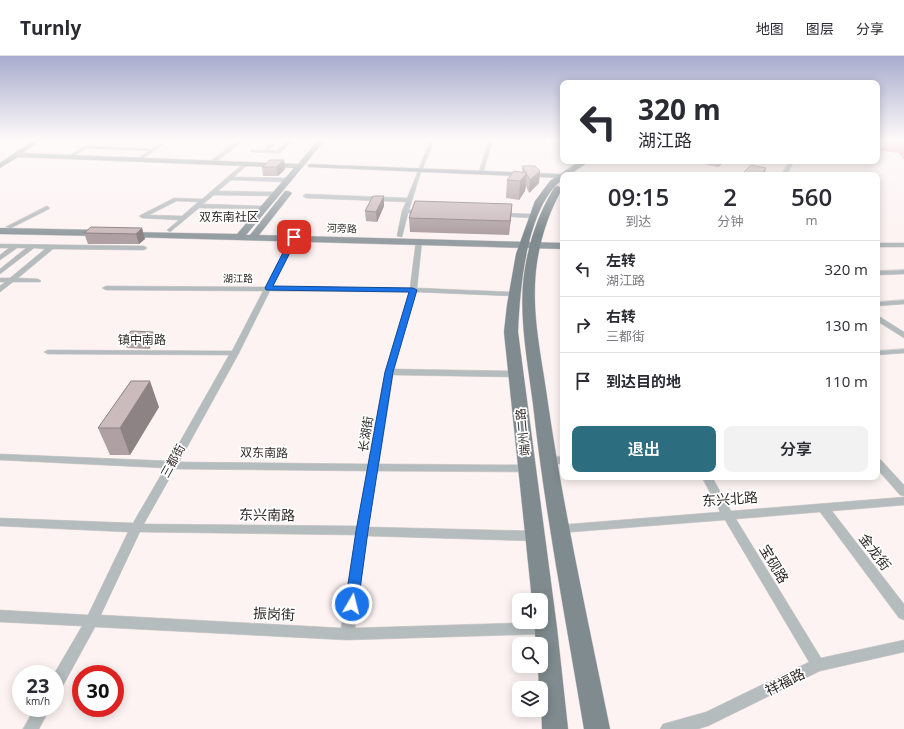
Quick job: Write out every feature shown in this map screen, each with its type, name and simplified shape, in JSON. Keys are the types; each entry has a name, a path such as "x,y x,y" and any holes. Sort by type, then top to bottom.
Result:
{"main road":[{"name":"端州二路","path":"560,181 549,187 539,200 531,220 529,246 529,316 548,461 559,529 596,729"},
{"name":"端州二路","path":"542,593 511,332 513,294 529,246 543,225 548,206 560,184"},
{"path":"531,220 543,225"},
{"name":"端州二路","path":"546,629 555,729"}],"street":[{"path":"170,230 238,170"},
{"path":"241,231 255,218 296,170"},
{"path":"256,234 306,170"},
{"path":"400,236 405,211 418,170"},
{"path":"427,170 481,173 560,180"},
{"path":"229,178 288,180"},
{"path":"213,192 275,194"},
{"path":"306,196 409,200"},
{"path":"183,218 142,216 176,199 202,201"},
{"path":"197,206 278,205"},
{"path":"0,235 8,228 47,208"},
{"path":"405,211 428,212"},
{"path":"490,215 531,220"},
{"path":"269,217 269,221 278,228 293,235"},
{"name":"河旁路","path":"0,231 8,228 114,231 241,231"},
{"path":"216,230 228,228"},
{"name":"河旁路","path":"114,231 216,230 241,231 256,234 400,236 529,246 560,241"},
{"name":"河旁路","path":"293,235 529,246 560,246"},
{"name":"三都街","path":"64,670 91,622 136,528 235,353 293,235"},
{"name":"长湖街","path":"347,634 362,531 374,468 389,372 413,290 419,241"},
{"path":"880,245 904,245"},
{"path":"0,246 144,248"},
{"path":"0,258 16,246"},
{"path":"0,272 33,246"},
{"path":"0,290 52,246"},
{"path":"880,273 900,273 904,277"},
{"path":"0,280 38,281"},
{"name":"湖江路","path":"106,288 413,290 513,294"},
{"path":"880,304 904,302"},
{"path":"880,319 904,336"},
{"path":"880,325 888,325"},
{"path":"880,353 904,351"},
{"name":"镇中南路","path":"48,352 235,353"},
{"path":"389,372 516,374"},
{"name":"双东南路","path":"0,457 171,465 527,469"},
{"path":"548,461 560,460"},
{"path":"880,465 904,492"},
{"name":"宝砚路","path":"708,480 726,514 818,665"},
{"name":"东兴北路","path":"559,529 726,514 904,501"},
{"name":"金龙街","path":"823,508 904,614"},
{"name":"东兴南路","path":"0,522 136,528 362,531 535,536"},
{"name":"振岗街","path":"0,616 91,622 347,634 513,629"},
{"name":"祥福路","path":"668,729 708,719 818,665 904,646"},
{"path":"31,729 38,717"}],"building":[{"path":"525,170 540,171 530,180"},
{"path":"746,170 764,170 763,172 744,172"},
{"path":"514,171 527,173 520,181 507,180"},
{"path":"373,196 384,196 376,212 365,211"},
{"path":"415,201 512,204 510,221 409,218"},
{"path":"91,227 142,228 136,234 84,233"},
{"path":"131,331 153,332 147,340 124,340"},
{"path":"131,381 150,381 120,428 98,428"}],"district":[{"name":"双东南社区","path":"229,217"}],"route":[{"path":"294,237 268,288 413,290 389,372 374,468 362,531 352,604"}]}
